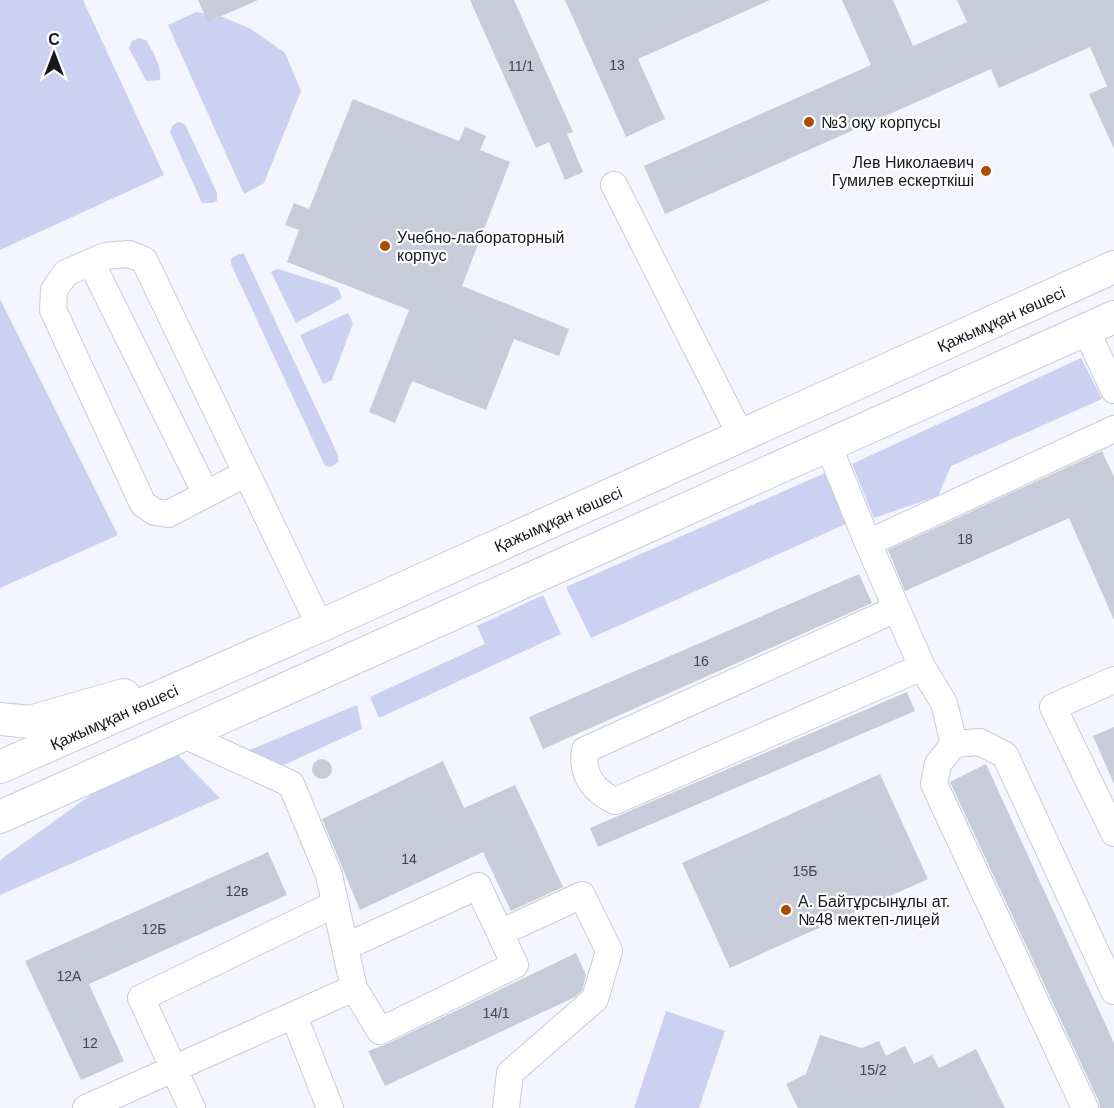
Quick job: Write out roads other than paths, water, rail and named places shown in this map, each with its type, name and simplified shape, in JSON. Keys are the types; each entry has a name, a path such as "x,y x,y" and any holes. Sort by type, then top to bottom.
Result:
{"main road":[{"name":"Қажымұқан көшесі","path":"0,767 320,626 1114,267"},
{"path":"0,817 1114,317"},
{"path":"0,718 30,722 243,660"},
{"path":"0,836 105,770"}],"street":[{"path":"614,185 741,436"},
{"path":"245,474 168,514 155,512 143,504 53,310 54,290 66,273 105,256 129,254 144,260 320,626"},
{"path":"91,262 206,494"},
{"path":"1086,330 1114,390"},
{"path":"868,543 1114,429"},
{"path":"828,445 922,667 944,703 954,744"},
{"path":"896,609 585,750 582,763 587,777 603,796 615,801 922,667"},
{"path":"1114,680 1053,707 1114,833"},
{"path":"184,735 291,784 329,875 354,988 380,1031 515,965 478,886 345,947"},
{"path":"1085,1108 934,784 938,764 954,744 980,742 1005,755 1114,991"},
{"path":"500,933 582,896 609,951 595,999 510,1073 506,1108"},
{"path":"192,1108 141,998 336,904"},
{"path":"86,1108 354,988"},
{"path":"294,1016 330,1108"}],"place":[{"name":"№3 оқу корпусы","path":"809,122"},
{"name":"Лев Николаевич Гумилев ескерткіші","path":"986,171"},
{"name":"Учебно-лабораторный корпус","path":"385,246"},
{"name":"А. Байтұрсынұлы ат. №48 мектеп-лицей","path":"786,910"}]}
